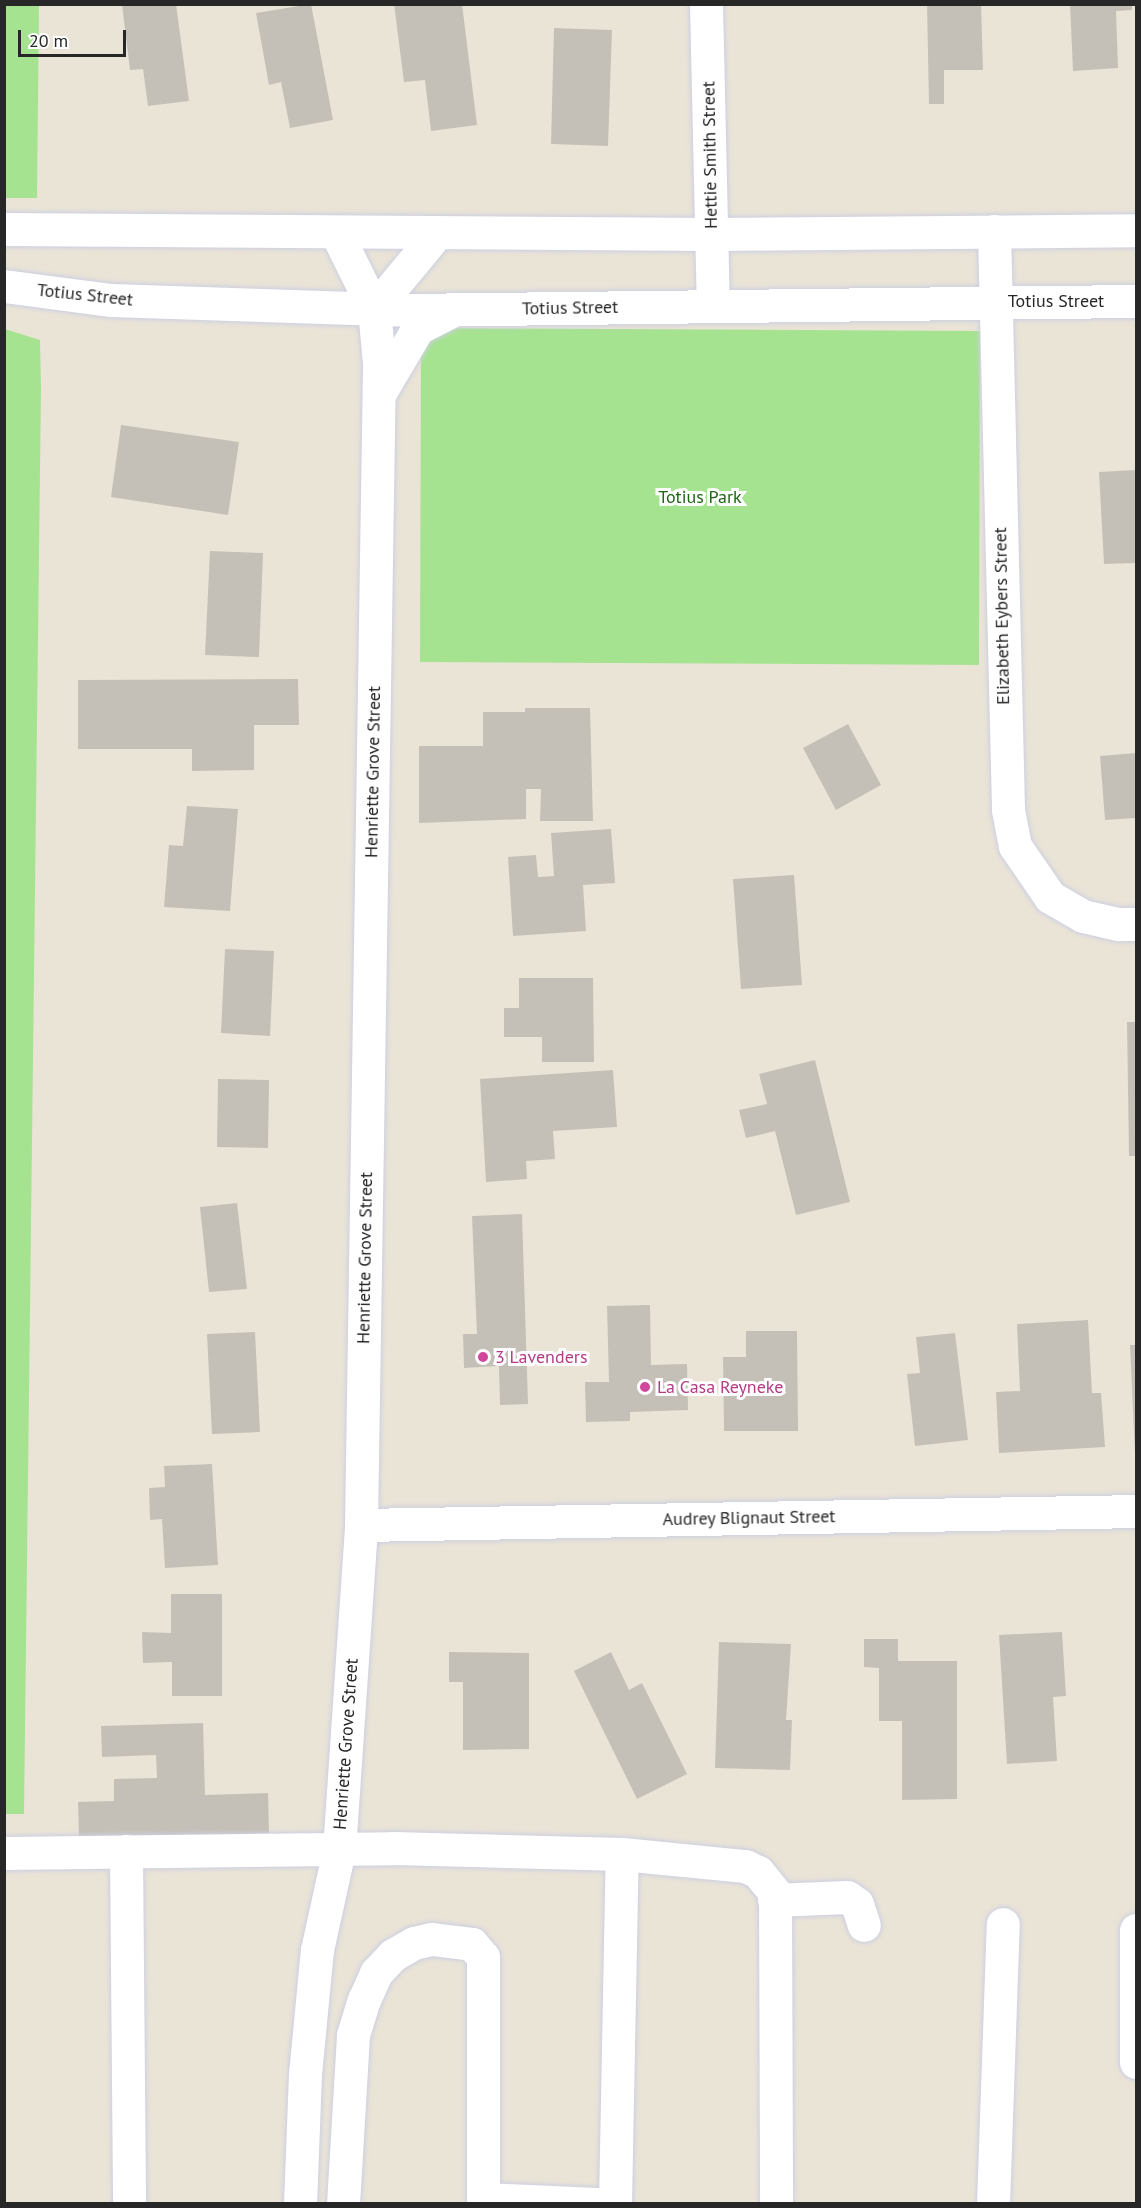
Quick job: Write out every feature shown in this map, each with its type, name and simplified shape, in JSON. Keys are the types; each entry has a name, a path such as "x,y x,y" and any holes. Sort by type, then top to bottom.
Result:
{"street":[{"name":"Hettie Smith Street","path":"706,4 713,306"},
{"path":"4,229 129,227 336,232 712,234 1137,230"},
{"name":"Elizabeth Eybers Street","path":"994,231 993,302 1005,751 1008,810 1015,846 1050,897 1083,916 1119,924 1137,924"},
{"name":"Henriette Grove Street","path":"300,2204 305,2074 317,1950 339,1850 361,1526 379,394 374,309 336,232"},
{"path":"374,309 438,232"},
{"name":"Totius Street","path":"4,286 111,300 374,309 1137,301"},
{"path":"379,394 418,328 454,309"},
{"name":"Audrey Blignaut Street","path":"361,1526 1137,1511"},
{"path":"4,1852 339,1850 621,1854 725,1866 745,1866 758,1872 771,1885 774,1900 776,2204"},
{"path":"126,1851 129,2204"},
{"path":"615,2204 621,1854"},
{"path":"774,1900 847,1897 857,1904 864,1925"},
{"path":"993,2204 1003,1924"},
{"path":"1136,1930 1137,2062"},
{"path":"343,2204 353,2035 364,2000 376,1973 393,1955 414,1943 432,1939 472,1944 483,1957 483,2201 597,2204"}],"green space":[{"path":"4,5 39,5 37,198 5,198"},
{"name":"Totius Park","path":"421,328 980,331 979,665 420,662"},
{"path":"5,329 40,340 41,388 24,1814 5,1814"}],"building":[{"path":"122,4 176,4 189,101 148,106 143,69 130,70"},
{"path":"311,4 333,120 290,128 281,82 269,85 256,13"},
{"path":"394,4 462,4 477,125 431,131 425,80 404,82"},
{"path":"927,4 981,4 983,70 944,70 944,104 929,104"},
{"path":"1070,4 1132,4 1132,10 1116,11 1118,68 1073,71"},
{"path":"554,28 612,30 608,146 551,144"},
{"path":"121,425 239,442 228,515 111,497"},
{"path":"1136,470 1136,563 1104,564 1099,472"},
{"path":"210,551 263,553 259,657 205,655"},
{"path":"298,679 299,725 254,725 254,770 192,771 192,749 78,749 78,680"},
{"path":"525,708 590,708 593,821 540,821 541,789 526,789 526,819 419,823 419,746 483,746 483,712 525,712"},
{"path":"848,724 881,785 836,810 803,748"},
{"path":"1136,753 1136,818 1105,820 1100,756"},
{"path":"187,806 238,809 230,911 164,907 169,845 183,846"},
{"path":"611,829 615,883 583,885 586,931 513,936 508,857 536,855 538,877 554,876 551,833"},
{"path":"794,875 802,985 741,989 733,879"},
{"path":"225,949 274,951 270,1036 221,1033"},
{"path":"519,978 593,978 594,1062 542,1062 542,1037 504,1037 504,1008 519,1008"},
{"path":"1127,1022 1136,1022 1136,1156 1129,1156"},
{"path":"815,1060 850,1202 796,1215 775,1131 746,1138 739,1110 767,1104 759,1074"},
{"path":"613,1070 617,1127 553,1131 555,1159 526,1161 527,1179 486,1182 480,1079"},
{"path":"218,1079 269,1080 268,1148 217,1147"},
{"path":"237,1203 247,1289 209,1292 200,1207"},
{"path":"522,1214 528,1404 500,1405 499,1366 464,1368 463,1334 477,1334 472,1216"},
{"path":"650,1305 651,1365 687,1364 688,1410 630,1412 630,1421 586,1422 585,1382 609,1382 607,1306"},
{"path":"1088,1320 1092,1393 1101,1393 1105,1447 999,1453 996,1392 1020,1391 1017,1324"},
{"path":"746,1331 797,1331 798,1431 724,1431 723,1357 746,1357"},
{"path":"255,1332 260,1432 212,1434 207,1334"},
{"path":"955,1333 968,1440 915,1446 907,1374 920,1373 916,1337"},
{"path":"1130,1345 1136,1345 1136,1454 1135,1454"},
{"path":"212,1464 218,1565 165,1568 162,1519 150,1520 149,1488 165,1487 164,1466"},
{"path":"171,1594 222,1594 222,1696 172,1696 172,1662 143,1663 142,1632 171,1633"},
{"path":"1062,1632 1066,1696 1053,1697 1057,1761 1007,1764 999,1635"},
{"path":"864,1639 898,1639 898,1661 957,1661 957,1799 902,1800 902,1721 879,1721 879,1668 864,1667"},
{"path":"719,1642 791,1644 786,1720 792,1720 790,1770 715,1768"},
{"path":"449,1652 529,1653 529,1749 463,1750 463,1682 449,1682"},
{"path":"611,1652 629,1690 642,1683 687,1774 637,1799 574,1671"},
{"path":"203,1723 205,1795 268,1793 269,1833 79,1839 78,1802 114,1801 114,1779 157,1778 156,1755 102,1757 101,1726"}],"place":[{"name":"3 Lavenders","path":"483,1357"},
{"name":"La Casa Reyneke","path":"645,1387"}]}
